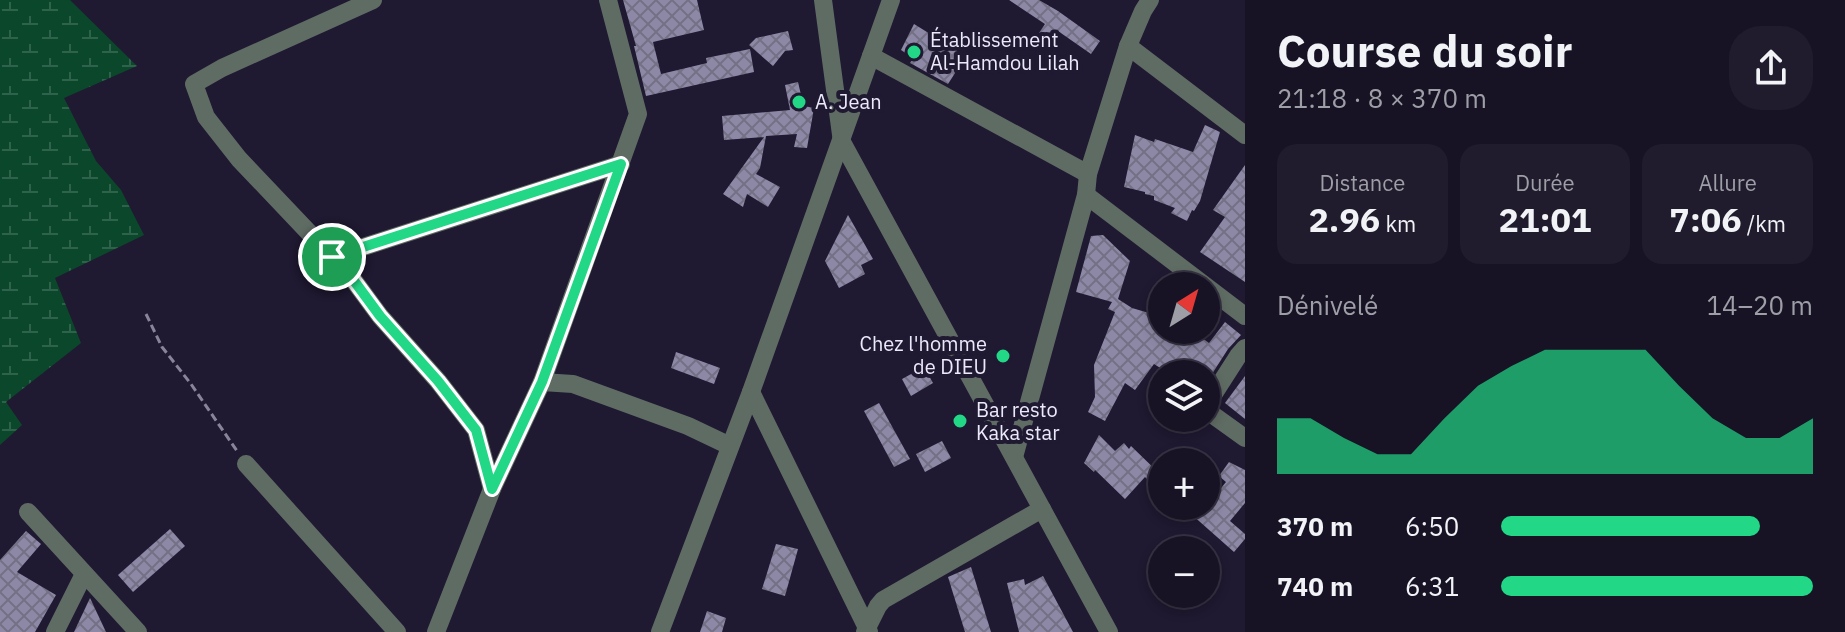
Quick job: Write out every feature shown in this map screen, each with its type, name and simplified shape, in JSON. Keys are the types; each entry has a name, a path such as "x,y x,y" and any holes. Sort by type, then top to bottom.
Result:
{"street":[{"path":"373,0 222,68 194,84 206,117 239,159 352,278 476,430 492,489"},
{"path":"436,632 492,489 542,382 638,114 608,0"},
{"path":"823,0 842,142 1109,632"},
{"path":"660,632 751,392 891,0"},
{"path":"1014,457 1086,195 1088,174 1128,46 1150,0"},
{"path":"1128,46 1245,135"},
{"path":"871,56 1088,174"},
{"path":"332,257 621,164"},
{"path":"1086,195 1245,316"},
{"path":"1220,386 1245,348"},
{"path":"542,382 573,384 688,426 730,446"},
{"path":"751,392 867,630"},
{"path":"1220,419 1245,438"},
{"path":"246,464 397,632"},
{"path":"867,630 883,600 1042,509"},
{"path":"28,512 138,632"},
{"path":"55,632 84,574"}],"path":[{"path":"146,314 162,347 199,394 246,464"}],"green space":[{"path":"0,0 70,0 137,66 64,98 96,161 121,190 144,235 55,278 81,343 6,402 22,425 0,445"}],"building":[{"path":"623,0 697,0 704,30 653,42 661,74 707,63 706,58 750,49 754,72 646,96"},
{"path":"1009,0 1039,0 1100,41 1091,54 1058,31 1048,48 1035,39 1045,24"},
{"path":"914,24 966,56 948,84 910,63 913,58 901,50"},
{"path":"788,31 793,50 785,51 773,66 749,45 756,38"},
{"path":"798,82 804,108 814,108 807,148 794,147 797,134 766,136 756,174 780,187 768,207 747,194 743,207 723,194 764,137 724,140 722,116 790,110 785,85"},
{"path":"1205,125 1220,132 1200,201 1187,221 1171,213 1175,208 1154,200 1154,196 1124,187 1135,135 1193,152"},
{"path":"1245,165 1245,282 1200,252 1225,217 1213,210"},
{"path":"848,215 873,259 861,265 865,274 839,288 825,261"},
{"path":"1103,235 1130,261 1118,299 1148,313 1148,344 1220,344 1220,329 1225,322 1241,335 1220,362 1148,360 1148,372 1135,390 1125,383 1105,421 1088,412 1095,397 1094,365 1115,312 1108,309 1112,302 1076,292 1091,236"},
{"path":"676,352 720,368 714,384 671,368"},
{"path":"924,367 933,383 911,396 902,379"},
{"path":"1245,376 1245,419 1225,403"},
{"path":"879,403 910,459 894,467 864,411"},
{"path":"1099,435 1115,451 1124,443 1129,449 1131,446 1148,462 1148,480 1145,477 1125,499 1084,463"},
{"path":"942,441 951,458 925,472 916,454"},
{"path":"1229,462 1245,470 1245,503 1230,521 1245,534 1245,539 1234,552 1220,536 1198,520 1220,520 1220,489 1226,482 1220,475"},
{"path":"170,529 185,546 133,592 118,575"},
{"path":"26,531 41,544 17,572 56,595 35,632 0,632 0,560"},
{"path":"776,544 798,549 785,596 762,589"},
{"path":"971,567 991,632 965,632 948,577"},
{"path":"1043,576 1073,632 1019,632 1007,583 1024,579 1025,585"},
{"path":"90,598 106,632 74,632"},
{"path":"707,611 726,618 722,632 700,632"}],"place":[{"name":"Établissement Al-Hamdou Lilah","path":"914,52"},
{"name":"A. Jean","path":"799,102"},
{"name":"Chez l'homme de DIEU","path":"1003,356"},
{"name":"Bar resto Kaka star","path":"960,421"}],"route":[{"path":"621,164 542,382 492,489 476,430 332,257 621,164"}]}
